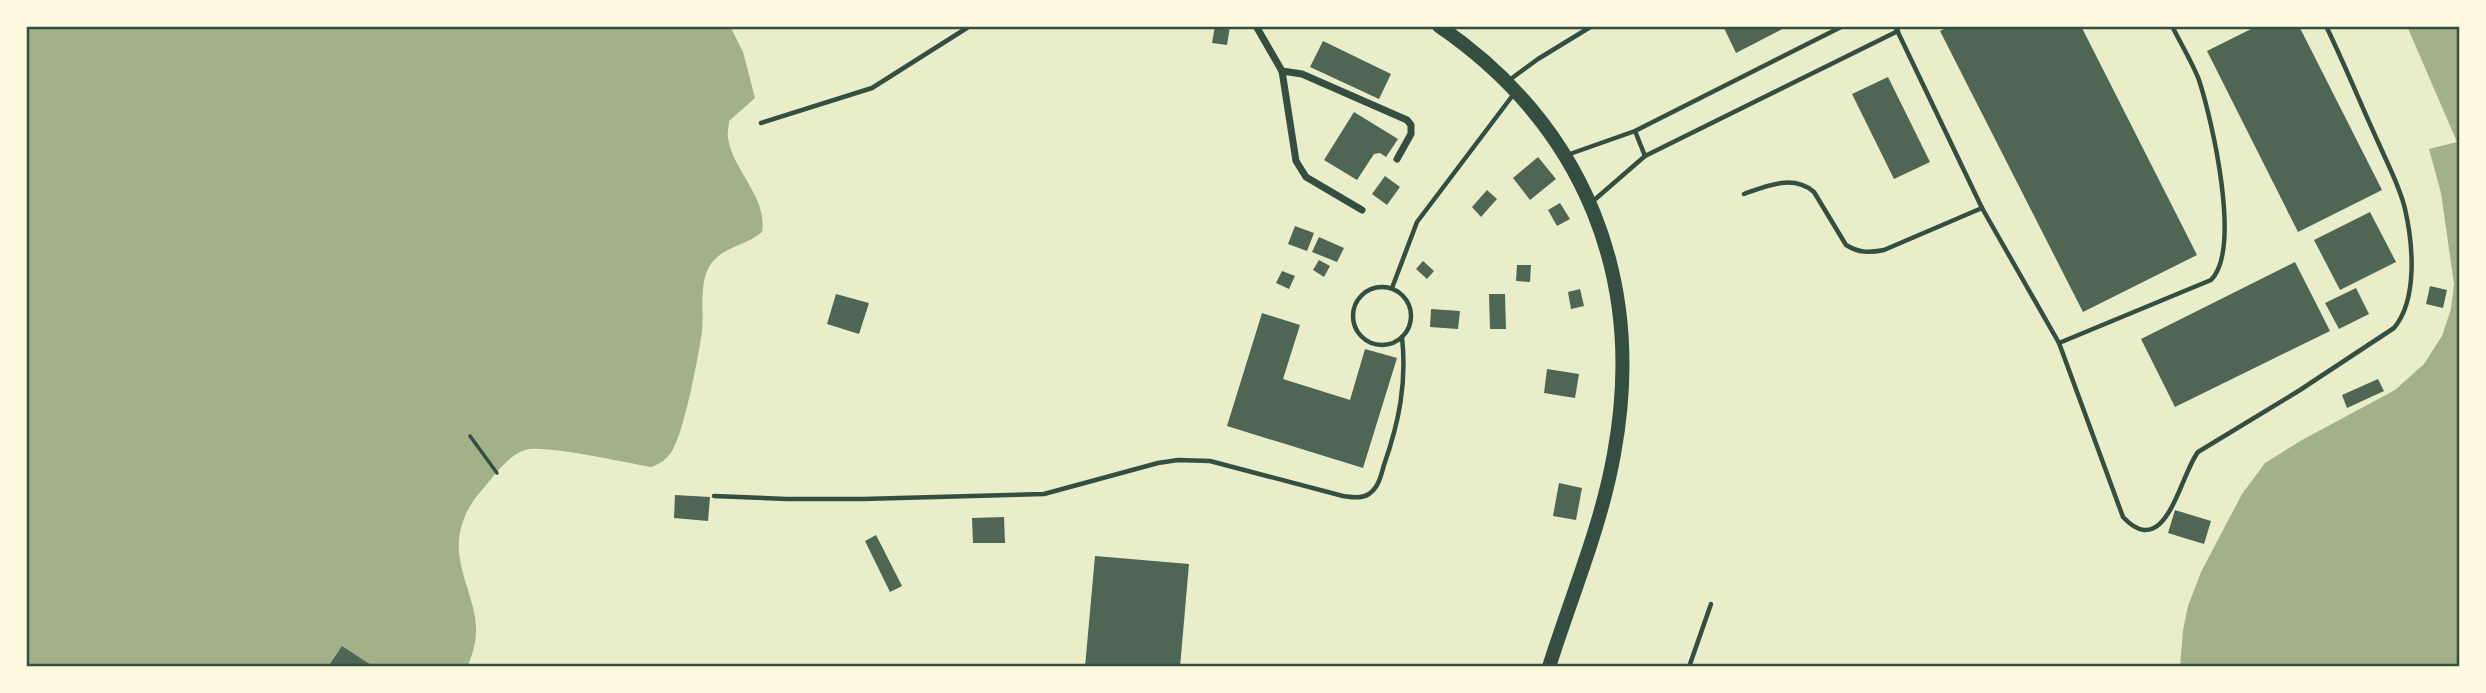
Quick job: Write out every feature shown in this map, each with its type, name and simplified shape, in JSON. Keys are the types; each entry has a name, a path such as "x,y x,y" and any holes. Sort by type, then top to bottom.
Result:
{"highway":[{"path":"1439,26 1485,61 1512,86 1566,155 1590,204 1607,250 1618,295 1623,330 1623,390 1614,455 1598,515 1549,667"}],"street":[{"path":"1256,26 1282,71 1296,160 1300,169 1307,177 1362,210"},
{"path":"1282,71 1303,74 1407,120 1411,125 1411,134 1396,159"}],"lane":[{"path":"761,123 872,88 970,26"},
{"path":"1392,288 1417,222 1512,86 1538,59 1592,26"},
{"path":"1566,155 1635,131 1843,26"},
{"path":"2059,343 2211,280 2218,274 2225,245 2222,177 2198,79 2172,26"},
{"path":"1590,204 1645,156 1897,29 1982,208 2059,343 2123,517 2133,528 2144,531 2156,528 2166,516 2178,496 2191,461 2198,452 2300,390 2394,328 2409,303 2411,285 2405,208 2326,26"},
{"path":"1635,131 1645,156"},
{"path":"1744,194 1772,183 1786,182 1809,188 1846,245 1853,250 1867,253 1884,250 1982,208"},
{"path":"1382,286 1392,288 1408,300 1412,320 1402,337 1394,343 1373,344 1365,340 1354,326 1353,307 1364,292 1382,286"},
{"path":"714,496 863,499 1035,494 1060,490 1158,463 1188,460 1210,461 1358,498 1370,494 1378,485 1397,427 1404,387 1402,337"},
{"path":"1689,667 1711,604"}],"path":[{"path":"470,436 496,473"}],"shaded area":[{"path":"26,26 730,26 743,52 755,98 729,121 728,138 736,162 760,208 762,232 720,255 706,274 700,342 677,442 666,459 651,467 535,449 518,453 501,467 471,504 460,536 459,553 476,622 476,636 467,667 26,667"},
{"path":"2407,26 2460,26 2460,667 2180,667 2188,606 2201,572 2242,494 2265,463 2395,390 2424,364 2442,336 2451,309 2454,284 2441,193 2429,149 2457,142"}],"building":[{"path":"1215,26 1230,26 1227,45 1212,43"},
{"path":"1723,26 1788,26 1736,53"},
{"path":"1950,26 2081,26 2197,255 2083,312 1940,31"},
{"path":"2257,26 2299,26 2382,190 2298,232 2207,51"},
{"path":"1323,41 1391,74 1379,99 1310,67"},
{"path":"1888,77 1930,162 1894,179 1852,94"},
{"path":"1354,112 1398,139 1386,157 1380,153 1374,154 1357,180 1324,160"},
{"path":"1538,157 1556,179 1530,200 1513,178"},
{"path":"1385,176 1400,187 1387,205 1372,194"},
{"path":"1487,190 1497,199 1481,217 1472,207"},
{"path":"1560,203 1570,219 1557,226 1548,210"},
{"path":"2370,212 2396,262 2340,290 2314,240"},
{"path":"1295,226 1314,233 1307,251 1288,244"},
{"path":"1319,237 1344,248 1337,262 1312,252"},
{"path":"1319,260 1330,266 1324,277 1313,270"},
{"path":"1423,261 1434,271 1427,279 1416,269"},
{"path":"2295,262 2330,331 2175,407 2141,339"},
{"path":"1517,265 1531,265 1530,282 1516,281"},
{"path":"1282,271 1295,276 1289,289 1276,283"},
{"path":"2430,286 2447,290 2443,308 2426,304"},
{"path":"2356,288 2369,314 2339,329 2325,303"},
{"path":"1580,289 1584,306 1571,309 1568,292"},
{"path":"836,294 869,303 859,334 827,324"},
{"path":"1489,294 1505,294 1506,329 1490,329"},
{"path":"1431,309 1460,311 1458,329 1430,327"},
{"path":"1262,313 1300,325 1283,379 1350,400 1365,349 1397,358 1363,468 1227,426"},
{"path":"1547,369 1579,374 1575,398 1544,393"},
{"path":"2378,379 2384,391 2347,408 2342,395"},
{"path":"1559,483 1582,488 1576,520 1553,516"},
{"path":"675,495 710,497 708,521 674,518"},
{"path":"2175,510 2211,521 2204,544 2168,533"},
{"path":"1004,517 1005,543 973,543 972,518"},
{"path":"876,535 902,586 890,592 865,541"},
{"path":"1095,556 1189,564 1180,667 1085,667"},
{"path":"342,646 374,667 328,667"}]}
